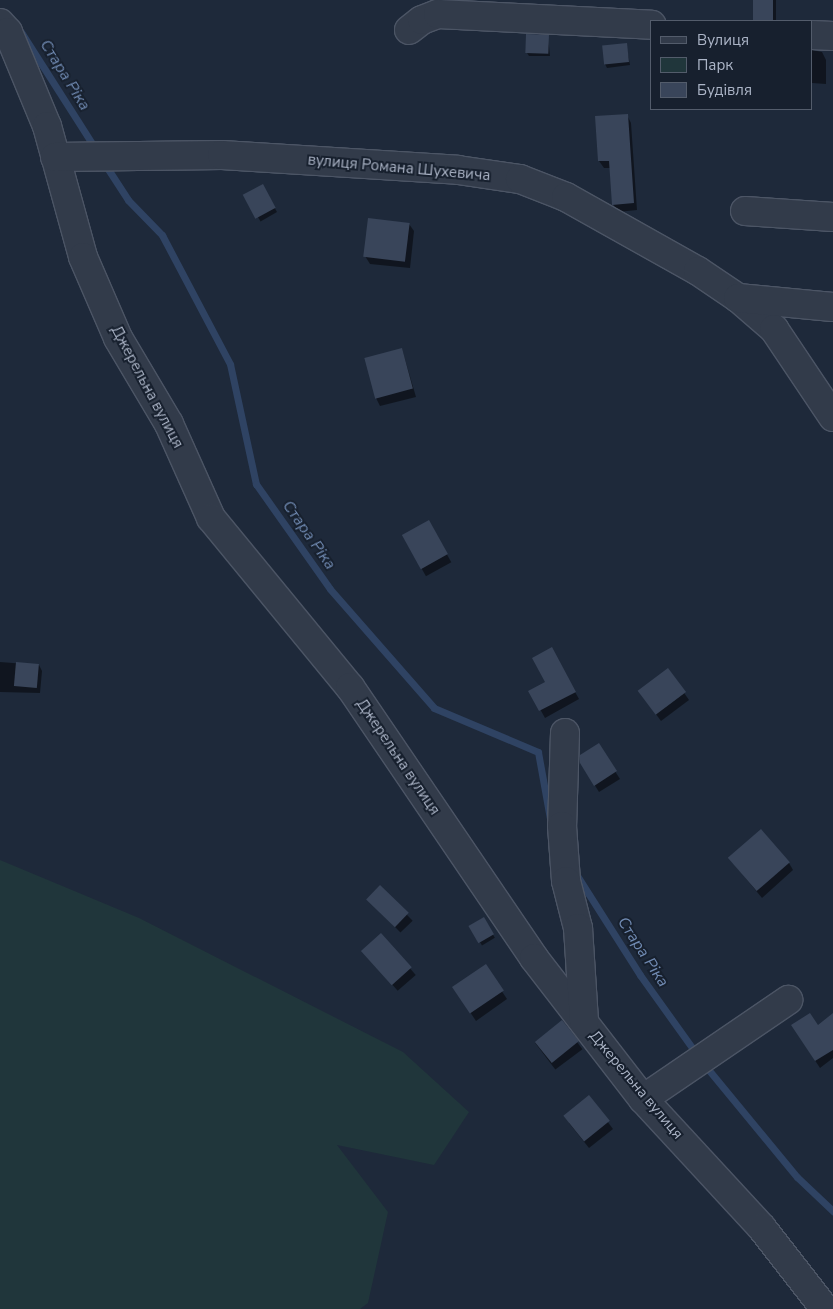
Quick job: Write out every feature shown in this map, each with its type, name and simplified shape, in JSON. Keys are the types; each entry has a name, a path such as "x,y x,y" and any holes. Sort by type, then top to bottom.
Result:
{"street":[{"path":"409,30 422,20 438,14 650,25"},
{"name":"Джерельна вулиця","path":"0,23 8,32 47,126 66,157 83,257 118,338 169,424 211,518 350,686 534,958 644,1099 762,1228 826,1309"},
{"path":"813,35 833,36"},
{"name":"вулиця Романа Шухевича","path":"66,157 222,155 458,170 520,180 566,197 698,271 738,298 774,329 833,417"},
{"path":"745,210 833,216"},
{"path":"738,298 833,307"},
{"path":"565,733 562,826 566,881 578,928 584,1022"},
{"path":"644,1099 788,1000"}],"green space":[{"path":"0,860 139,918 403,1052 469,1112 434,1165 337,1145 388,1212 368,1303 360,1309 0,1309"}],"building":[{"path":"753,0 773,0 773,20 753,20"},
{"path":"526,34 549,35 548,54 525,53"},
{"path":"627,43 629,62 604,65 602,46"},
{"path":"628,114 634,203 612,205 609,161 598,161 595,116"},
{"path":"263,184 276,208 255,219 243,195"},
{"path":"368,218 410,223 405,262 363,257"},
{"path":"402,348 413,389 375,399 364,358"},
{"path":"429,520 448,554 421,569 402,535"},
{"path":"552,647 576,692 539,711 528,691 545,682 532,658"},
{"path":"16,662 39,664 37,688 14,686"},
{"path":"668,668 686,692 656,715 638,691"},
{"path":"599,743 617,771 594,786 580,763 580,755"},
{"path":"761,829 790,862 757,891 728,858"},
{"path":"380,885 409,913 395,927 366,899"},
{"path":"484,917 494,934 478,943 468,926"},
{"path":"381,933 412,967 392,985 361,951"},
{"path":"486,964 504,991 470,1013 452,987"},
{"path":"810,1013 818,1025 833,1013 833,1050 815,1061 791,1025"},
{"path":"562,1020 579,1041 552,1063 535,1042"},
{"path":"589,1095 610,1121 584,1141 563,1116"}],"waterway":[{"name":"Стара Ріка","path":"21,32 95,148"},
{"name":"Стара Ріка","path":"108,169 128,200 162,235 230,364 256,484 330,589 434,708 538,752 550,819"},
{"name":"Стара Ріка","path":"576,874 640,975 698,1056"},
{"name":"Стара Ріка","path":"703,1063 797,1177 833,1211"}]}
